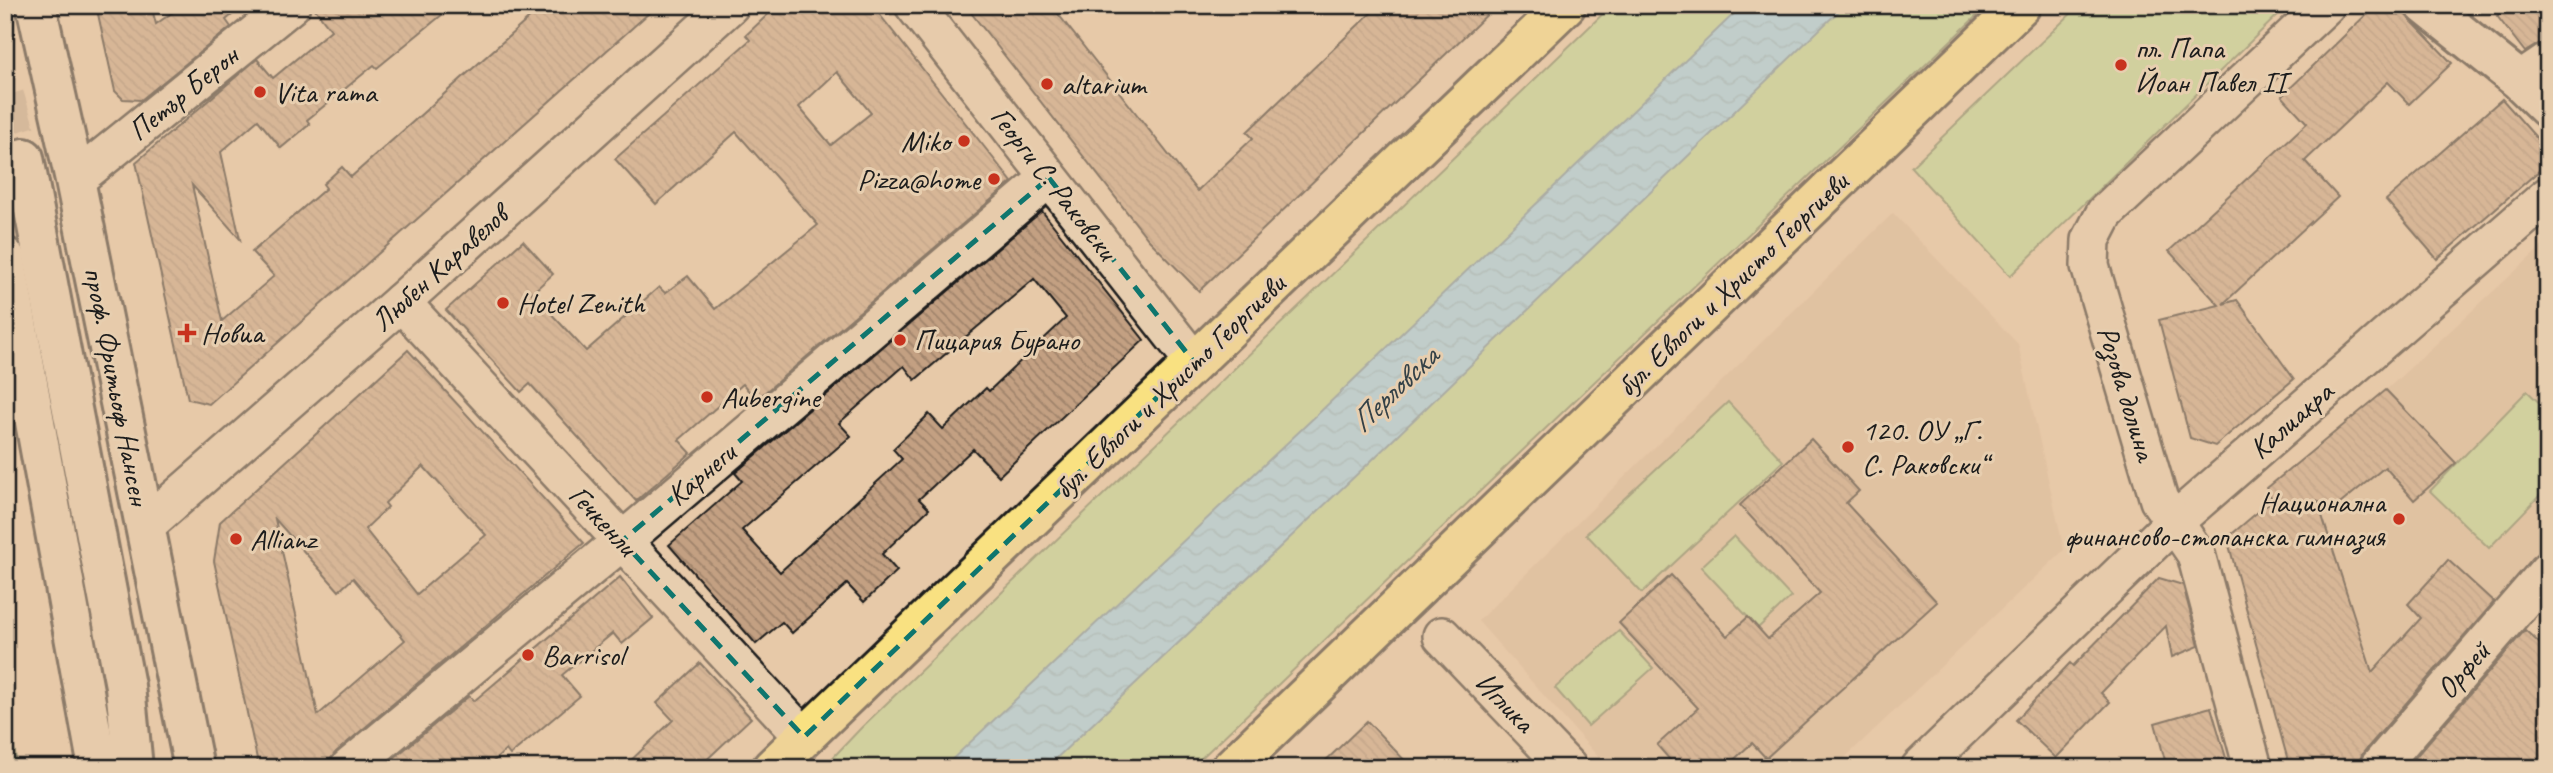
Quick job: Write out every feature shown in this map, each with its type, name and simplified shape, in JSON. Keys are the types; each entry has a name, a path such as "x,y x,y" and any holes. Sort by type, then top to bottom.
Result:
{"main road":[{"name":"проф. Фритьоф Нансен","path":"36,5 75,180 194,768"},
{"name":"бул. Евлоги и Христо Георгиеви","path":"772,768 1566,5"},
{"name":"бул. Евлоги и Христо Георгиеви","path":"1231,768 2021,5"},
{"path":"2425,5 2534,72 2548,108"},
{"name":"проф. Фритьоф Нансен","path":"24,158 125,687 133,768"},
{"path":"5,257 98,768"}],"street":[{"name":"Петър Берон","path":"75,180 292,5"},
{"name":"Любен Каравелов","path":"145,526 401,302 730,5"},
{"name":"Георги С. Раковски","path":"914,5 1194,362"},
{"name":"Розова долина","path":"2253,768 2196,554 2159,500 2090,265 2091,240 2105,213 2326,5"},
{"name":"Карнеги","path":"349,768 622,541 1049,178"},
{"name":"Калиакра","path":"1920,768 2174,522 2548,196"},
{"name":"Гечкенли","path":"401,302 804,737"},
{"name":"Орфей","path":"2378,768 2548,571"},
{"name":"Иглика","path":"1442,636 1568,768"}],"highlighted area":[{"path":"1049,178 1194,362 804,737 622,541"}],"shaded area":[{"name":"120. ОУ „Г. С. Раковски“","path":"1893,213 2018,344 2064,550 1834,768 1608,768 1478,621"},
{"name":"Национална финансово-стопанска гимназия","path":"2548,241 2548,554 2363,768 2290,768 2227,538 2271,500 2267,488 2386,390"}],"green space":[{"path":"1612,5 1988,5 1191,768 823,768 861,728"},
{"path":"2080,5 2288,5 2010,276 1911,167"},
{"path":"2527,391 2548,411 2548,487 2489,548 2430,491"},
{"path":"1728,402 1783,461 1642,593 1586,534"},
{"path":"1734,536 1791,597 1758,628 1701,567"},
{"path":"1619,631 1653,668 1588,726 1555,688"},
{"path":"5,704 18,768 5,768"}],"water":[{"name":"Перловска","path":"1743,5 1845,5 1370,462 1046,768 943,768 1321,411"}],"building":[{"path":"96,5 151,5 156,24 183,5 244,5 226,20 231,27 141,100 123,99 115,91"},
{"path":"312,5 454,5 377,68 374,65 307,120 310,124 281,148 258,120 221,152 240,239 192,185 222,321 274,276 252,252 326,188 323,184 342,167 351,177 544,5 658,5 209,404 188,399 136,162 257,59 273,78 331,30"},
{"path":"778,5 872,5 1012,182 756,400 743,384 679,440 691,453 636,501 530,384 521,392 446,310 523,241 553,274 532,293 586,351 659,287 665,293 688,276 715,309 818,225 736,132 656,204 615,159 750,40 746,35","holes":["837,72 871,113 831,145 799,107"]},
{"path":"965,5 1051,5 1197,191 1253,138 1247,132 1379,5 1497,5 1199,291 1148,239"},
{"path":"2376,5 2396,5 2452,63 2409,104 2388,82 2305,161 2338,197 2223,304 2237,300 2294,379 2215,446 2190,438 2159,320 2219,305 2169,251 2307,123 2282,96"},
{"path":"2511,5 2548,5 2548,38 2525,52 2497,16"},
{"path":"2502,99 2548,151 2548,163 2437,259 2386,200"},
{"path":"1042,211 1144,340 999,476 973,449 919,499 929,509 882,554 897,571 864,602 847,584 792,633 782,622 756,644 669,545 742,481 735,473","holes":["1034,279 1066,318 989,391 986,388 943,429 929,414 893,449 902,459 780,572 742,530 851,436 839,423 904,366 915,380"]},
{"path":"408,350 584,543 336,752 330,760 329,768 259,768 214,561 220,522","holes":["423,466 486,535 417,594 365,529 388,507 385,503","275,519 339,591 353,578 405,640 318,715"]},
{"path":"2386,390 2456,463 2414,500 2385,467 2329,513 2317,500 2372,672 2421,618 2408,604 2448,560 2494,602 2362,754 2358,768 2290,768 2227,538 2272,500 2267,488"},
{"path":"1811,439 1859,491 1846,503 1937,602 1766,758 1752,743 1725,768 1677,768 1657,745 1698,708 1619,623 1671,575 1727,636 1748,617 1768,639 1820,593 1740,505"},
{"path":"620,577 653,618 622,644 613,633 562,675 580,696 510,755 506,750 486,768 382,768 469,696 474,701"},
{"path":"2159,578 2183,585 2199,646 2172,657 2166,626 2101,693 2110,702 2056,758 2016,720 2070,663 2073,666"},
{"path":"2525,630 2548,651 2548,768 2406,768"},
{"path":"700,663 751,718 698,768 623,768 673,720 657,703"},
{"path":"2211,707 2229,768 2167,768 2155,723"},
{"path":"1367,721 1412,768 1318,768"}],"tunnel":[{"path":"5,96 24,158"}],"place":[{"name":"пл. Папа Йоан Павел II","path":"2121,65"},
{"name":"altarium","path":"1047,84"},
{"name":"Vita rama","path":"260,92"},
{"name":"Miko","path":"964,141"},
{"name":"Pizza@home","path":"994,179"},
{"name":"Hotel Zenith","path":"503,303"},
{"name":"Новиа","path":"187,333"},
{"name":"Пицария Бурано","path":"900,340"},
{"name":"Aubergine","path":"707,397"},
{"name":"120. ОУ „Г. С. Раковски“","path":"1848,447"},
{"name":"Национална финансово-стопанска гимназия","path":"2399,519"},
{"name":"Allianz","path":"236,539"},
{"name":"Barrisol","path":"528,655"}]}
